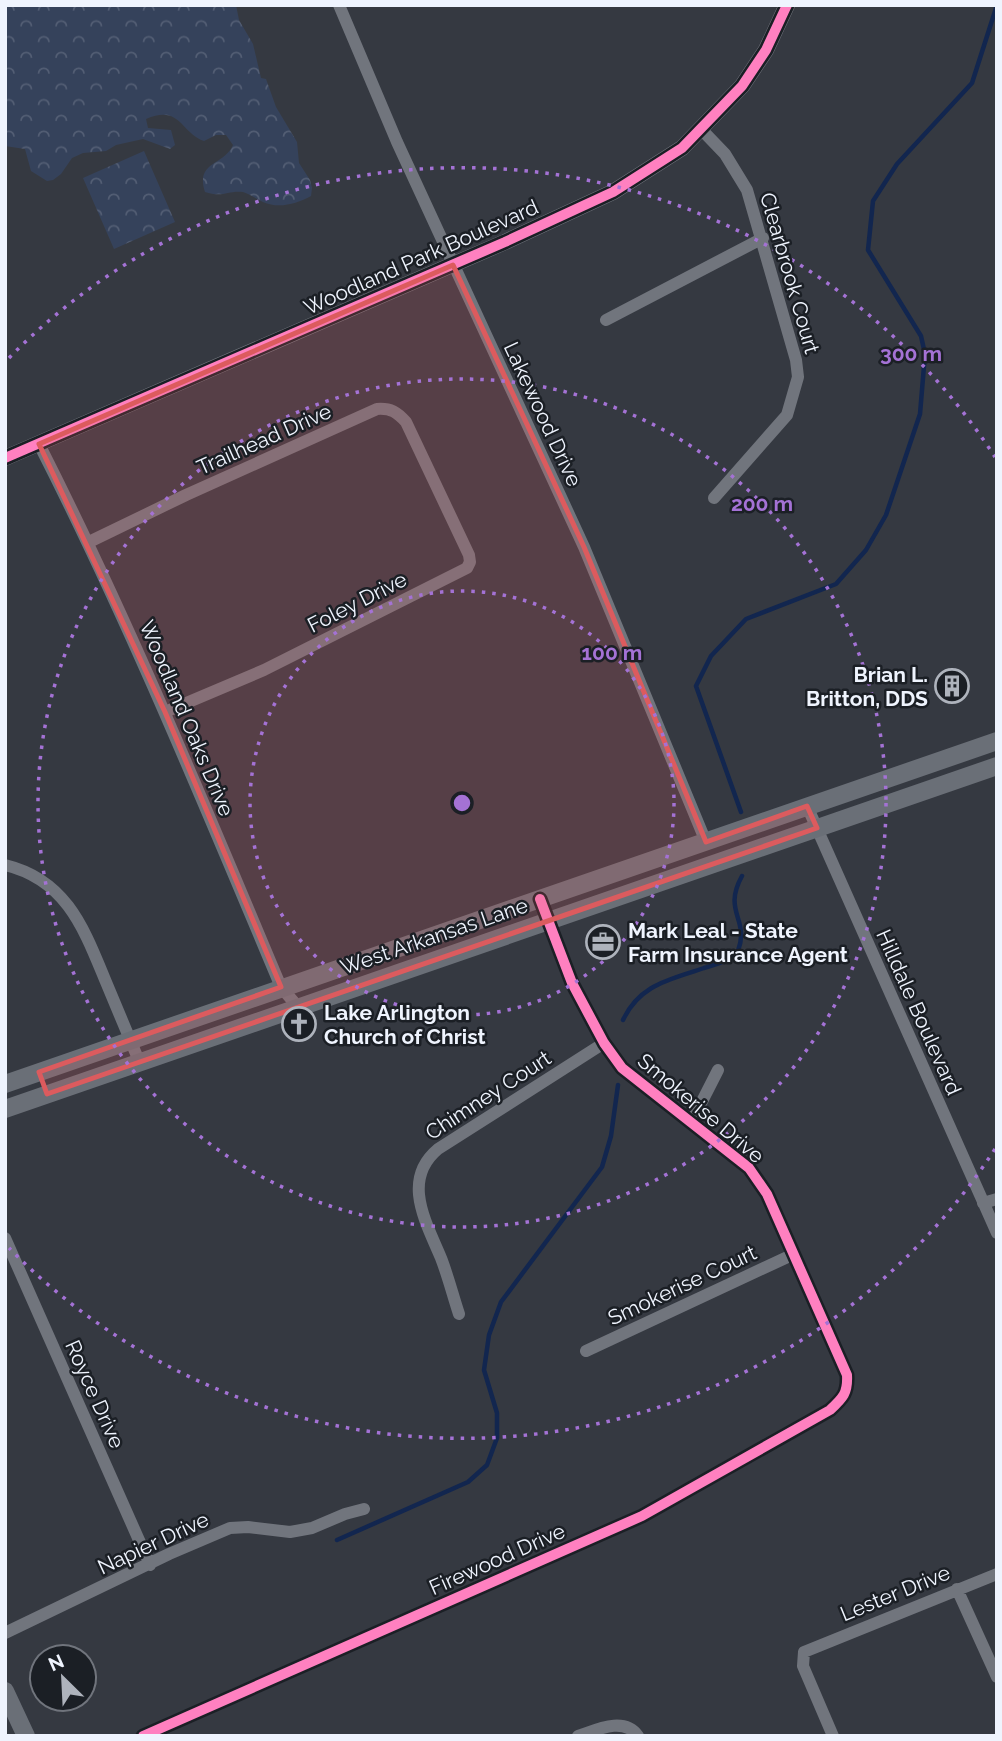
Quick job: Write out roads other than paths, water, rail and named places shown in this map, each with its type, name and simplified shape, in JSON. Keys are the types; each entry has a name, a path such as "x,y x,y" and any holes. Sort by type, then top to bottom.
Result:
{"main road":[{"name":"West Arkansas Lane","path":"5,1084 281,986 997,741"},
{"name":"West Arkansas Lane","path":"5,1109 997,766"},
{"path":"38,1072 47,1094"},
{"path":"5,1691 26,1736"}],"street":[{"name":"Lakewood Drive","path":"339,5 397,142 584,547 706,842"},
{"name":"Woodland Park Boulevard","path":"5,458 453,265 613,192 682,148 742,86 766,50 787,5"},
{"name":"Clearbrook Court","path":"701,129 736,168 747,190 763,238 796,360 798,377 787,415 714,498"},
{"path":"606,320 763,238"},
{"name":"Trailhead Drive","path":"89,542 377,409 388,408 406,422 429,470"},
{"name":"Woodland Oaks Drive","path":"39,444 89,542 281,986 298,1007"},
{"name":"Foley Drive","path":"164,712 264,670 467,568 469,555 429,470"},
{"name":"Hilldale Boulevard","path":"807,806 997,1233"},
{"path":"5,865 18,868 46,883 66,902 82,925 139,1061"},
{"name":"Smokerise Drive","path":"540,899 572,983 604,1043 622,1068 748,1168 768,1194 847,1375 848,1388"},
{"name":"Chimney Court","path":"459,1314 418,1197 419,1175 429,1157 438,1149 604,1043"},
{"name":"Smokerise Drive","path":"691,1123 718,1070"},
{"path":"984,1203 997,1199"},
{"name":"Royce Drive","path":"5,1238 150,1565"},
{"name":"Smokerise Court","path":"586,1351 794,1254"},
{"name":"Firewood Drive","path":"143,1736 642,1516 830,1410 845,1397 848,1388"},
{"name":"Napier Drive","path":"5,1633 230,1528 248,1527 290,1532 312,1528 364,1509"},
{"name":"Lester Drive","path":"833,1736 803,1667 804,1652 997,1574"},
{"path":"957,1589 997,1677"},
{"path":"578,1736 607,1726 633,1730 638,1736"}],"waterway":[{"path":"741,812 696,686 711,656 746,619 836,584 866,550 886,515 920,414 925,354 921,336 868,250 873,201 897,164 972,83 997,5"},
{"path":"623,1020 638,998 647,991 668,980 722,962 738,951 741,931 735,898 742,876"},
{"path":"337,1540 468,1482 487,1465 497,1438 497,1413 484,1370 489,1335 501,1302 602,1167 611,1136 618,1085"}],"place":[{"name":"Brian L. Britton, DDS","path":"952,686"},
{"name":"Mark Leal - State Farm Insurance Agent","path":"603,942"},
{"name":"Lake Arlington Church of Christ","path":"299,1024"}]}
